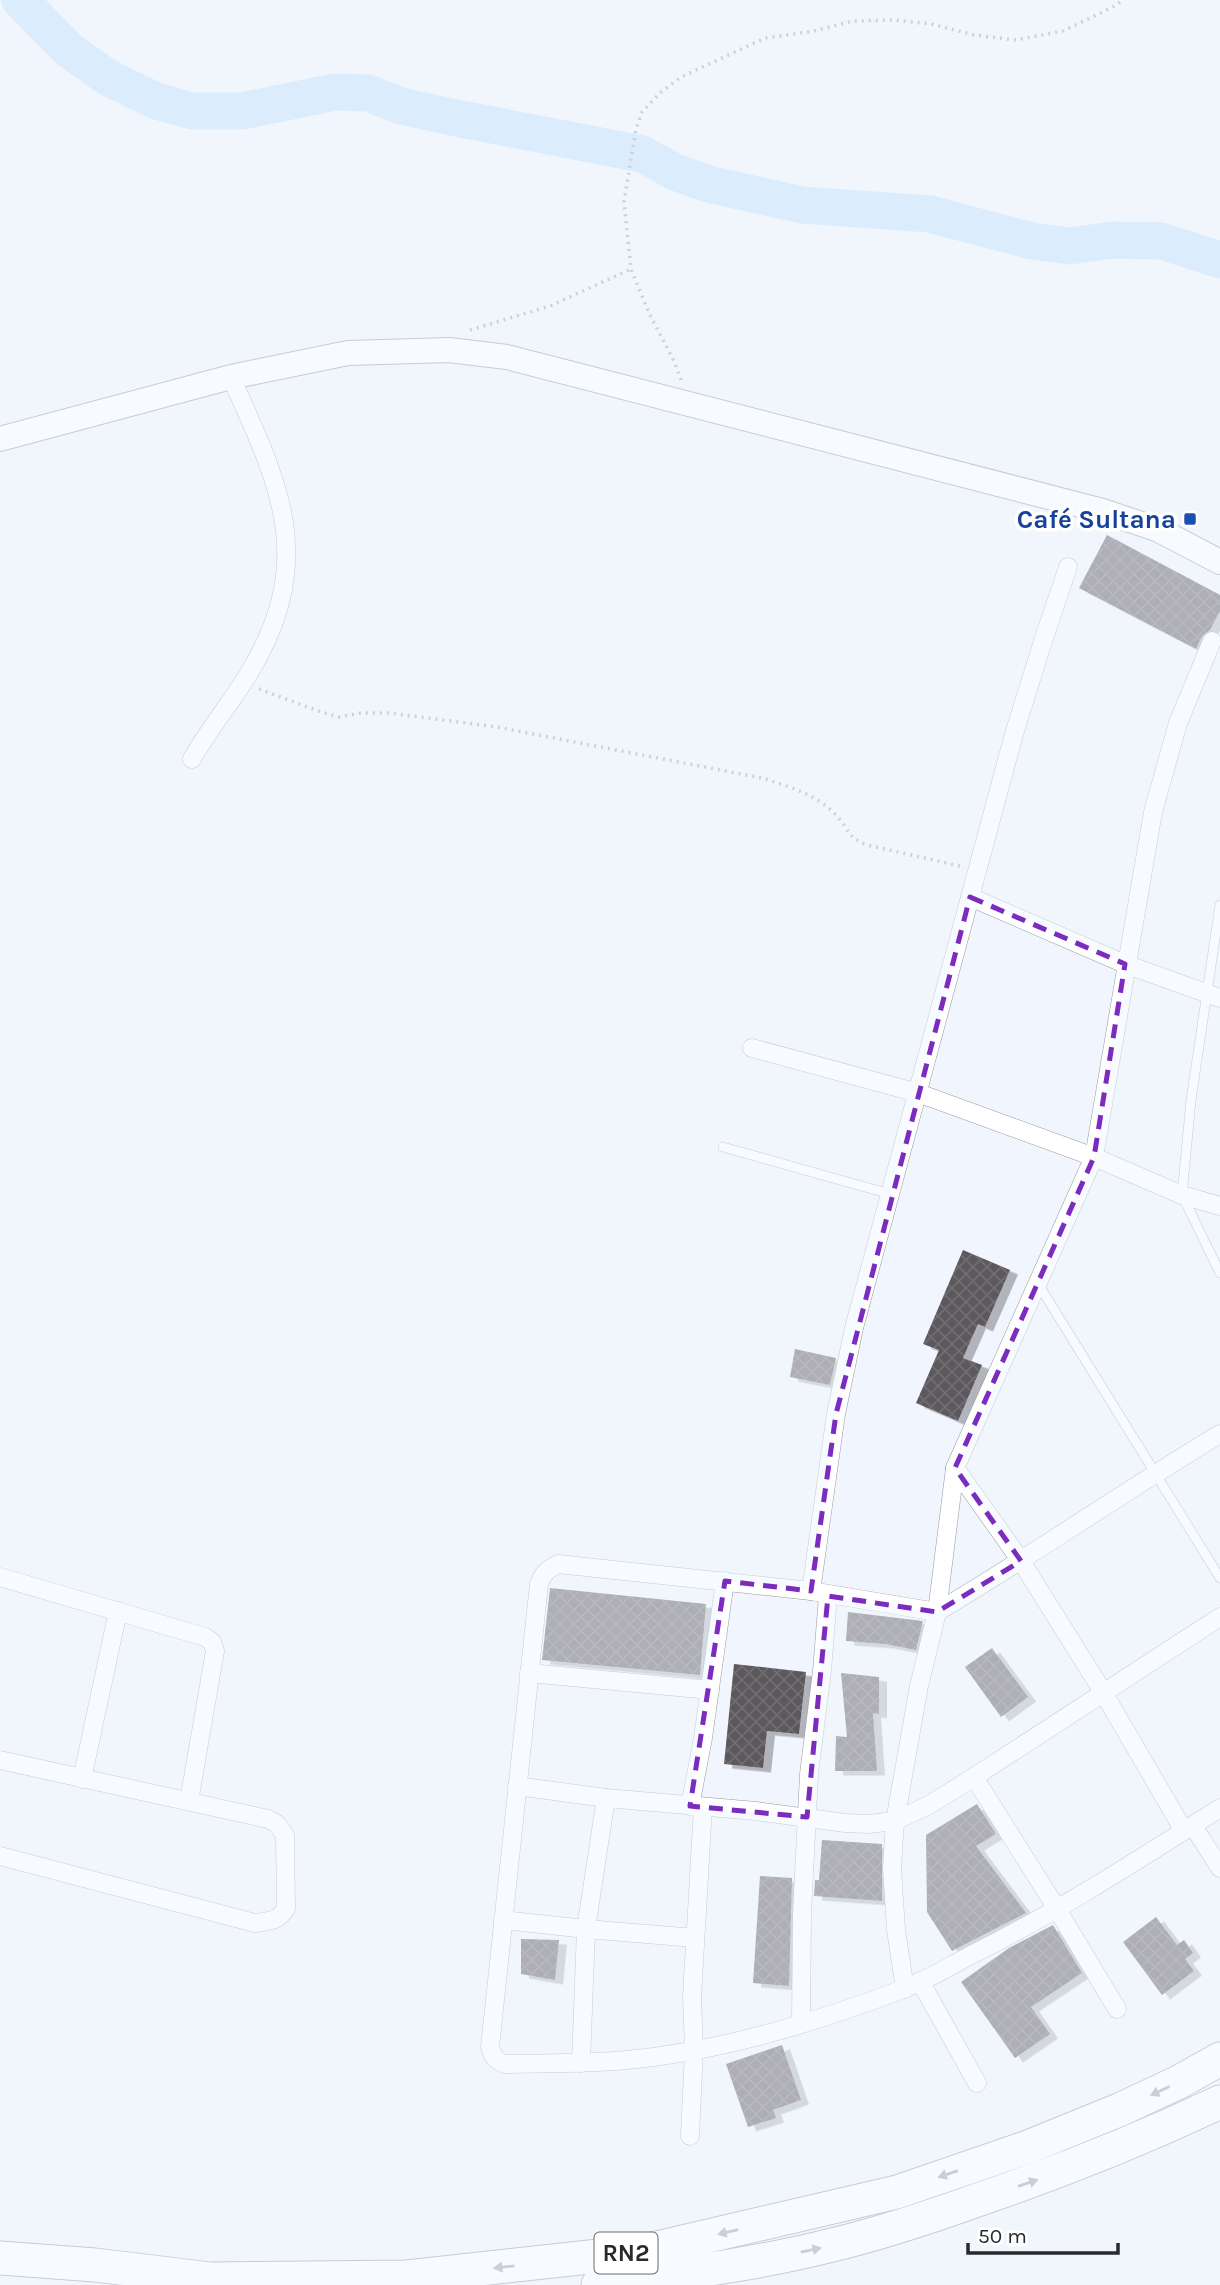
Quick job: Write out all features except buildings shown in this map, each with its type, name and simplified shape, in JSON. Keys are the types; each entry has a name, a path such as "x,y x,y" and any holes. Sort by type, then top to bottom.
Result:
{"highway":[{"name":"RN2","path":"0,2258 95,2265 210,2279 394,2277 644,2251 897,2192 1028,2147 1119,2110 1220,2059"},
{"name":"RN2","path":"598,2285 731,2267 829,2246 919,2220 1053,2174 1164,2129 1220,2102"}],"street":[{"path":"0,439 231,377 348,354 449,351 507,358 1103,511 1159,530 1220,562"},
{"path":"192,759 258,658 282,598 287,549 282,506 270,464 231,377"},
{"path":"811,1591 836,1414 854,1328 1014,734 1068,567"},
{"path":"977,2083 913,1985 896,1930 892,1868 895,1821 919,1686 937,1612 955,1468 1094,1157 1153,812 1178,723 1212,641"},
{"path":"970,897 1125,964 1214,996"},
{"path":"752,1048 918,1093 1094,1157 1182,1195 1220,1206"},
{"path":"1220,1434 1021,1562 937,1612 828,1596 811,1591 725,1581 558,1564 548,1569 539,1584 490,2048 492,2055 497,2062 505,2064 581,2063 628,2060 694,2050 800,2023 913,1985 1057,1909 1220,1808"},
{"path":"955,1468 1021,1562 1188,1828 1220,1868"},
{"path":"0,1577 205,1637 212,1642 215,1651 189,1801"},
{"path":"690,2136 694,2050 692,1997 697,1806 725,1581"},
{"path":"800,2023 809,1774 828,1596"},
{"path":"82,1779 118,1611"},
{"path":"517,1786 606,1798 869,1824 895,1821 929,1805 974,1777 1220,1617"},
{"path":"529,1673 710,1690"},
{"path":"0,1760 268,1819 285,1835 286,1908 282,1916 273,1921 255,1923 0,1856"},
{"path":"974,1777 1117,2009"},
{"path":"581,2063 586,1930 606,1798"},
{"path":"503,1920 586,1930 695,1938"}],"lane":[{"path":"1220,905 1214,996 1191,1100 1182,1195 1220,1273"},
{"path":"723,1147 890,1194"},
{"path":"1037,1282 1220,1578"}],"path":[{"path":"689,405 674,361 631,270 624,202 636,129 642,112 660,93 681,77 765,38 814,31 853,21 893,20 931,24 974,36 1016,40 1063,31 1117,5 1122,0"},
{"path":"460,333 551,306 631,270"},
{"path":"243,683 339,717 361,713 389,713 497,727 762,778 794,788 815,800 836,815 853,839 867,845 978,870"}],"highlighted area":[{"path":"970,897 1125,964 1094,1157 955,1468 1021,1561 937,1612 828,1596 807,1817 690,1806 725,1581 811,1591 836,1414"}],"waterway":[{"path":"20,0 69,50 107,77 156,101 192,111 242,111 335,92 368,93 401,106 642,154 675,172 708,184 802,205 930,214 1032,241 1069,246 1113,240 1161,241 1220,260"}],"place":[{"name":"Café Sultana","path":"1190,519"}]}
